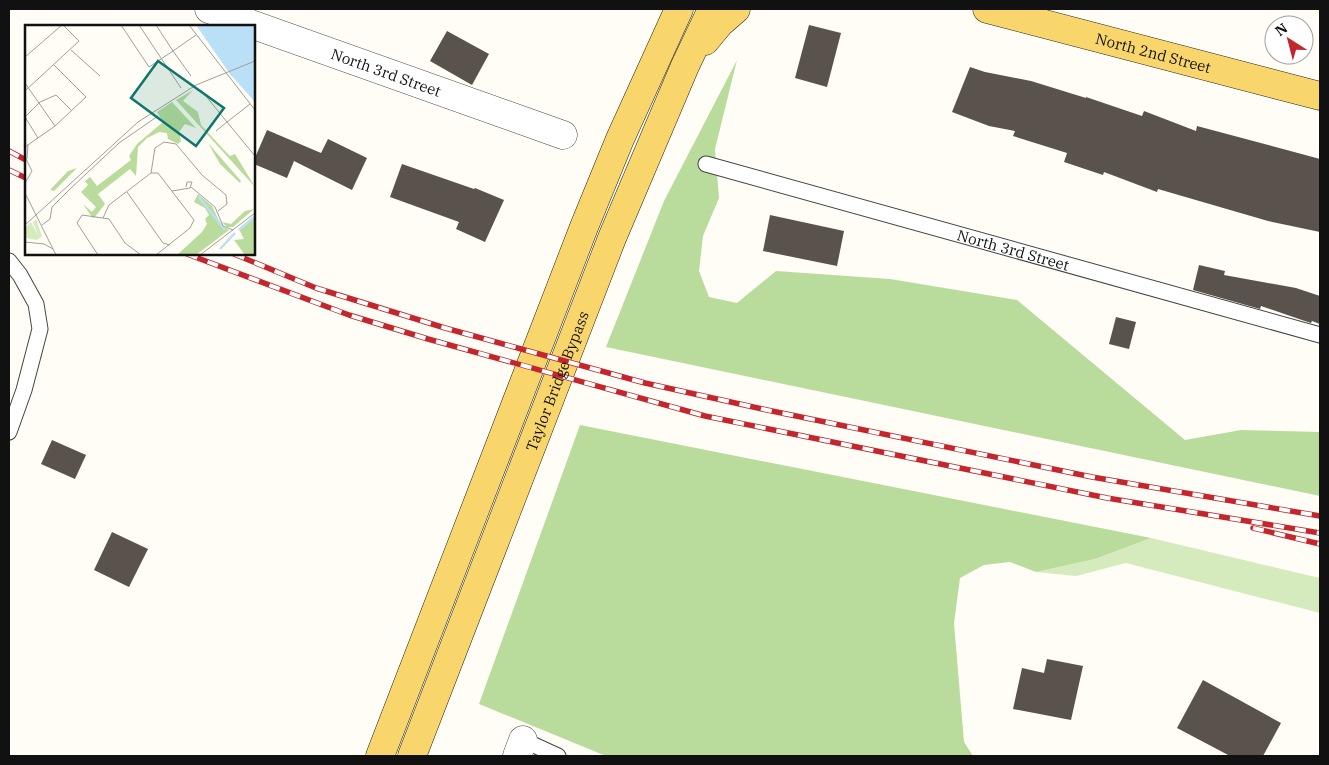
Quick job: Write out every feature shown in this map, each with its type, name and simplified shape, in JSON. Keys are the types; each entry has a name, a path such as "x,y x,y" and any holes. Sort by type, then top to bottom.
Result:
{"main road":[{"path":"657,53 665,9"},
{"name":"Taylor Bridge Bypass","path":"380,756 584,227 657,53 679,9"},
{"name":"Taylor Bridge Bypass","path":"412,756 612,238 685,66 712,9"},
{"path":"685,66 720,24 736,9"},
{"name":"North 2nd Street","path":"987,9 1320,96"}],"street":[{"name":"North 3rd Street","path":"209,9 254,25"},
{"name":"North 3rd Street","path":"255,25 563,135"}],"lane":[{"name":"North 3rd Street","path":"706,164 1320,335"},
{"path":"9,261 20,275 36,304 40,328 24,390 9,432"},
{"path":"520,748 558,756"}],"green space":[{"path":"737,60 715,149 719,198 703,236 699,271 709,297 737,303 776,271 890,279 1017,300 1185,440 1241,430 1320,432 1320,496 606,347 664,201"},
{"path":"580,425 1151,538 1095,559 1036,572 1010,562 984,565 960,578 954,623 964,742 973,756 606,756 479,704"},
{"path":"1151,538 1320,578 1320,613 1126,563 1076,576 1036,572 1095,559"}],"building":[{"path":"809,25 841,33 827,87 795,78"},
{"path":"447,31 489,54 472,85 430,61"},
{"path":"970,67 985,72 1031,81 1142,116 1144,111 1196,131 1197,126 1320,159 1320,232 1268,221 1158,189 1157,192 1104,172 1103,175 1064,162 1067,153 1013,136 1015,131 989,126 952,112"},
{"path":"267,130 321,153 328,139 367,158 352,190 294,161 287,178 255,164 255,158"},
{"path":"402,164 475,188 504,200 485,242 456,229 459,222 390,197"},
{"path":"770,215 844,231 837,266 763,251"},
{"path":"1199,265 1225,271 1224,275 1296,288 1320,296 1320,324 1312,321 1311,323 1261,306 1260,309 1193,290"},
{"path":"1116,317 1136,322 1129,349 1109,344"},
{"path":"52,440 86,455 75,479 41,464"},
{"path":"112,532 148,549 129,587 94,570"},
{"path":"1047,659 1083,666 1071,720 1013,709 1022,668 1044,673"},
{"path":"1203,680 1281,723 1263,756 1230,756 1177,728"}],"railway":[{"path":"9,151 25,159"},
{"path":"9,170 25,178"},
{"path":"190,255 349,315 428,339 705,416 1107,498 1320,533"},
{"path":"236,255 316,288 445,328 645,383 1092,477 1320,516"},
{"path":"1253,528 1320,544"}]}
